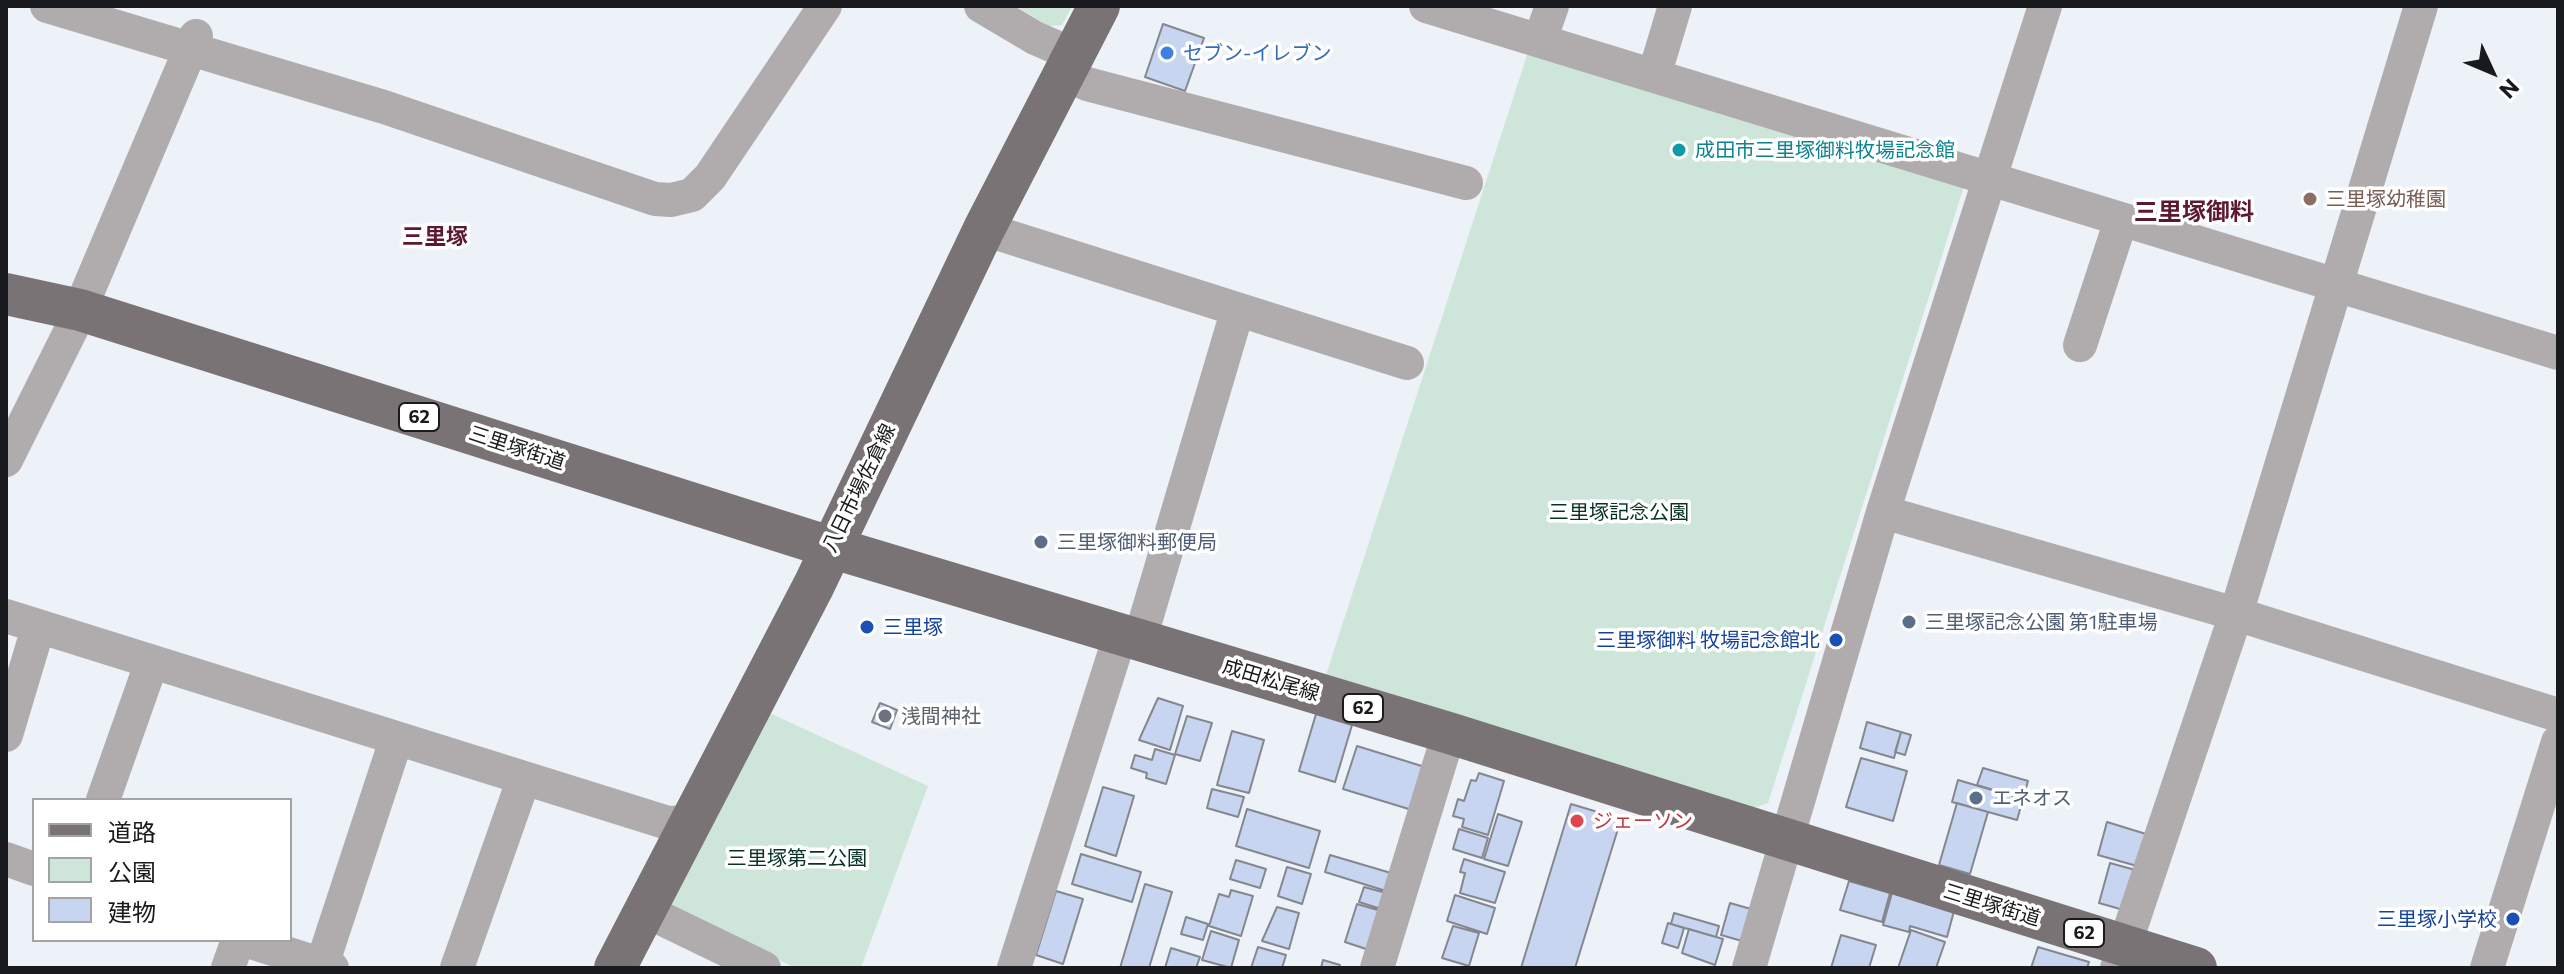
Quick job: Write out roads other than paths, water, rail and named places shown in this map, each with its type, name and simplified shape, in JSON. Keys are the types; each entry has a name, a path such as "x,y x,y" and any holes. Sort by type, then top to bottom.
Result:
{"main road":[{"name":"八日市場佐倉線","path":"615,968 814,585 984,229 1099,6"},
{"name":"三里塚街道","path":"6,294 80,310 936,579"},
{"name":"成田松尾線","path":"936,579 1449,733 1788,840"},
{"name":"三里塚街道","path":"1788,840 2120,957 2196,968"}],"street":[{"path":"47,6 192,42 655,199 671,200 692,195 710,177 825,6"},
{"path":"981,6 1035,38 1087,84 1466,183"},
{"path":"1426,6 1988,181 2558,353"},
{"path":"1540,40 1552,6"},
{"path":"1654,76 1675,6"},
{"path":"1749,968 1883,512 2045,6"},
{"path":"2120,957 2236,614 2421,6"},
{"path":"6,460 80,310 192,42"},
{"path":"2080,345 2121,220"},
{"path":"984,229 1237,312 1407,363"},
{"path":"1014,968 1130,636 1237,312"},
{"path":"1883,512 2236,614 2558,715"},
{"path":"6,735 22,622 668,823 690,822"},
{"path":"104,798 151,664"},
{"path":"1377,968 1449,733"},
{"path":"251,942 327,966 396,740"},
{"path":"2487,968 2558,742"},
{"path":"457,968 524,778"},
{"path":"6,859 32,868"},
{"path":"644,910 764,968"},
{"path":"228,968 237,942"}],"place":[{"name":"セブン-イレブン","path":"1167,53"},
{"name":"成田市三里塚御料牧場記念館","path":"1679,150"},
{"name":"三里塚幼稚園","path":"2310,199"},
{"name":"三里塚御料郵便局","path":"1041,542"},
{"name":"三里塚記念公園 第1駐車場","path":"1909,622"},
{"name":"三里塚","path":"867,627"},
{"name":"三里塚御料 牧場記念館北","path":"1836,640"},
{"name":"浅間神社","path":"885,716"},
{"name":"エネオス","path":"1976,798"},
{"name":"ジェーソン","path":"1577,821"},
{"name":"三里塚小学校","path":"2513,919"}],"district":[{"name":"三里塚御料","path":"2194,212"},
{"name":"三里塚","path":"435,237"}],"park label":[{"name":"三里塚記念公園","path":"1619,512"},
{"name":"三里塚第二公園","path":"797,858"}]}
